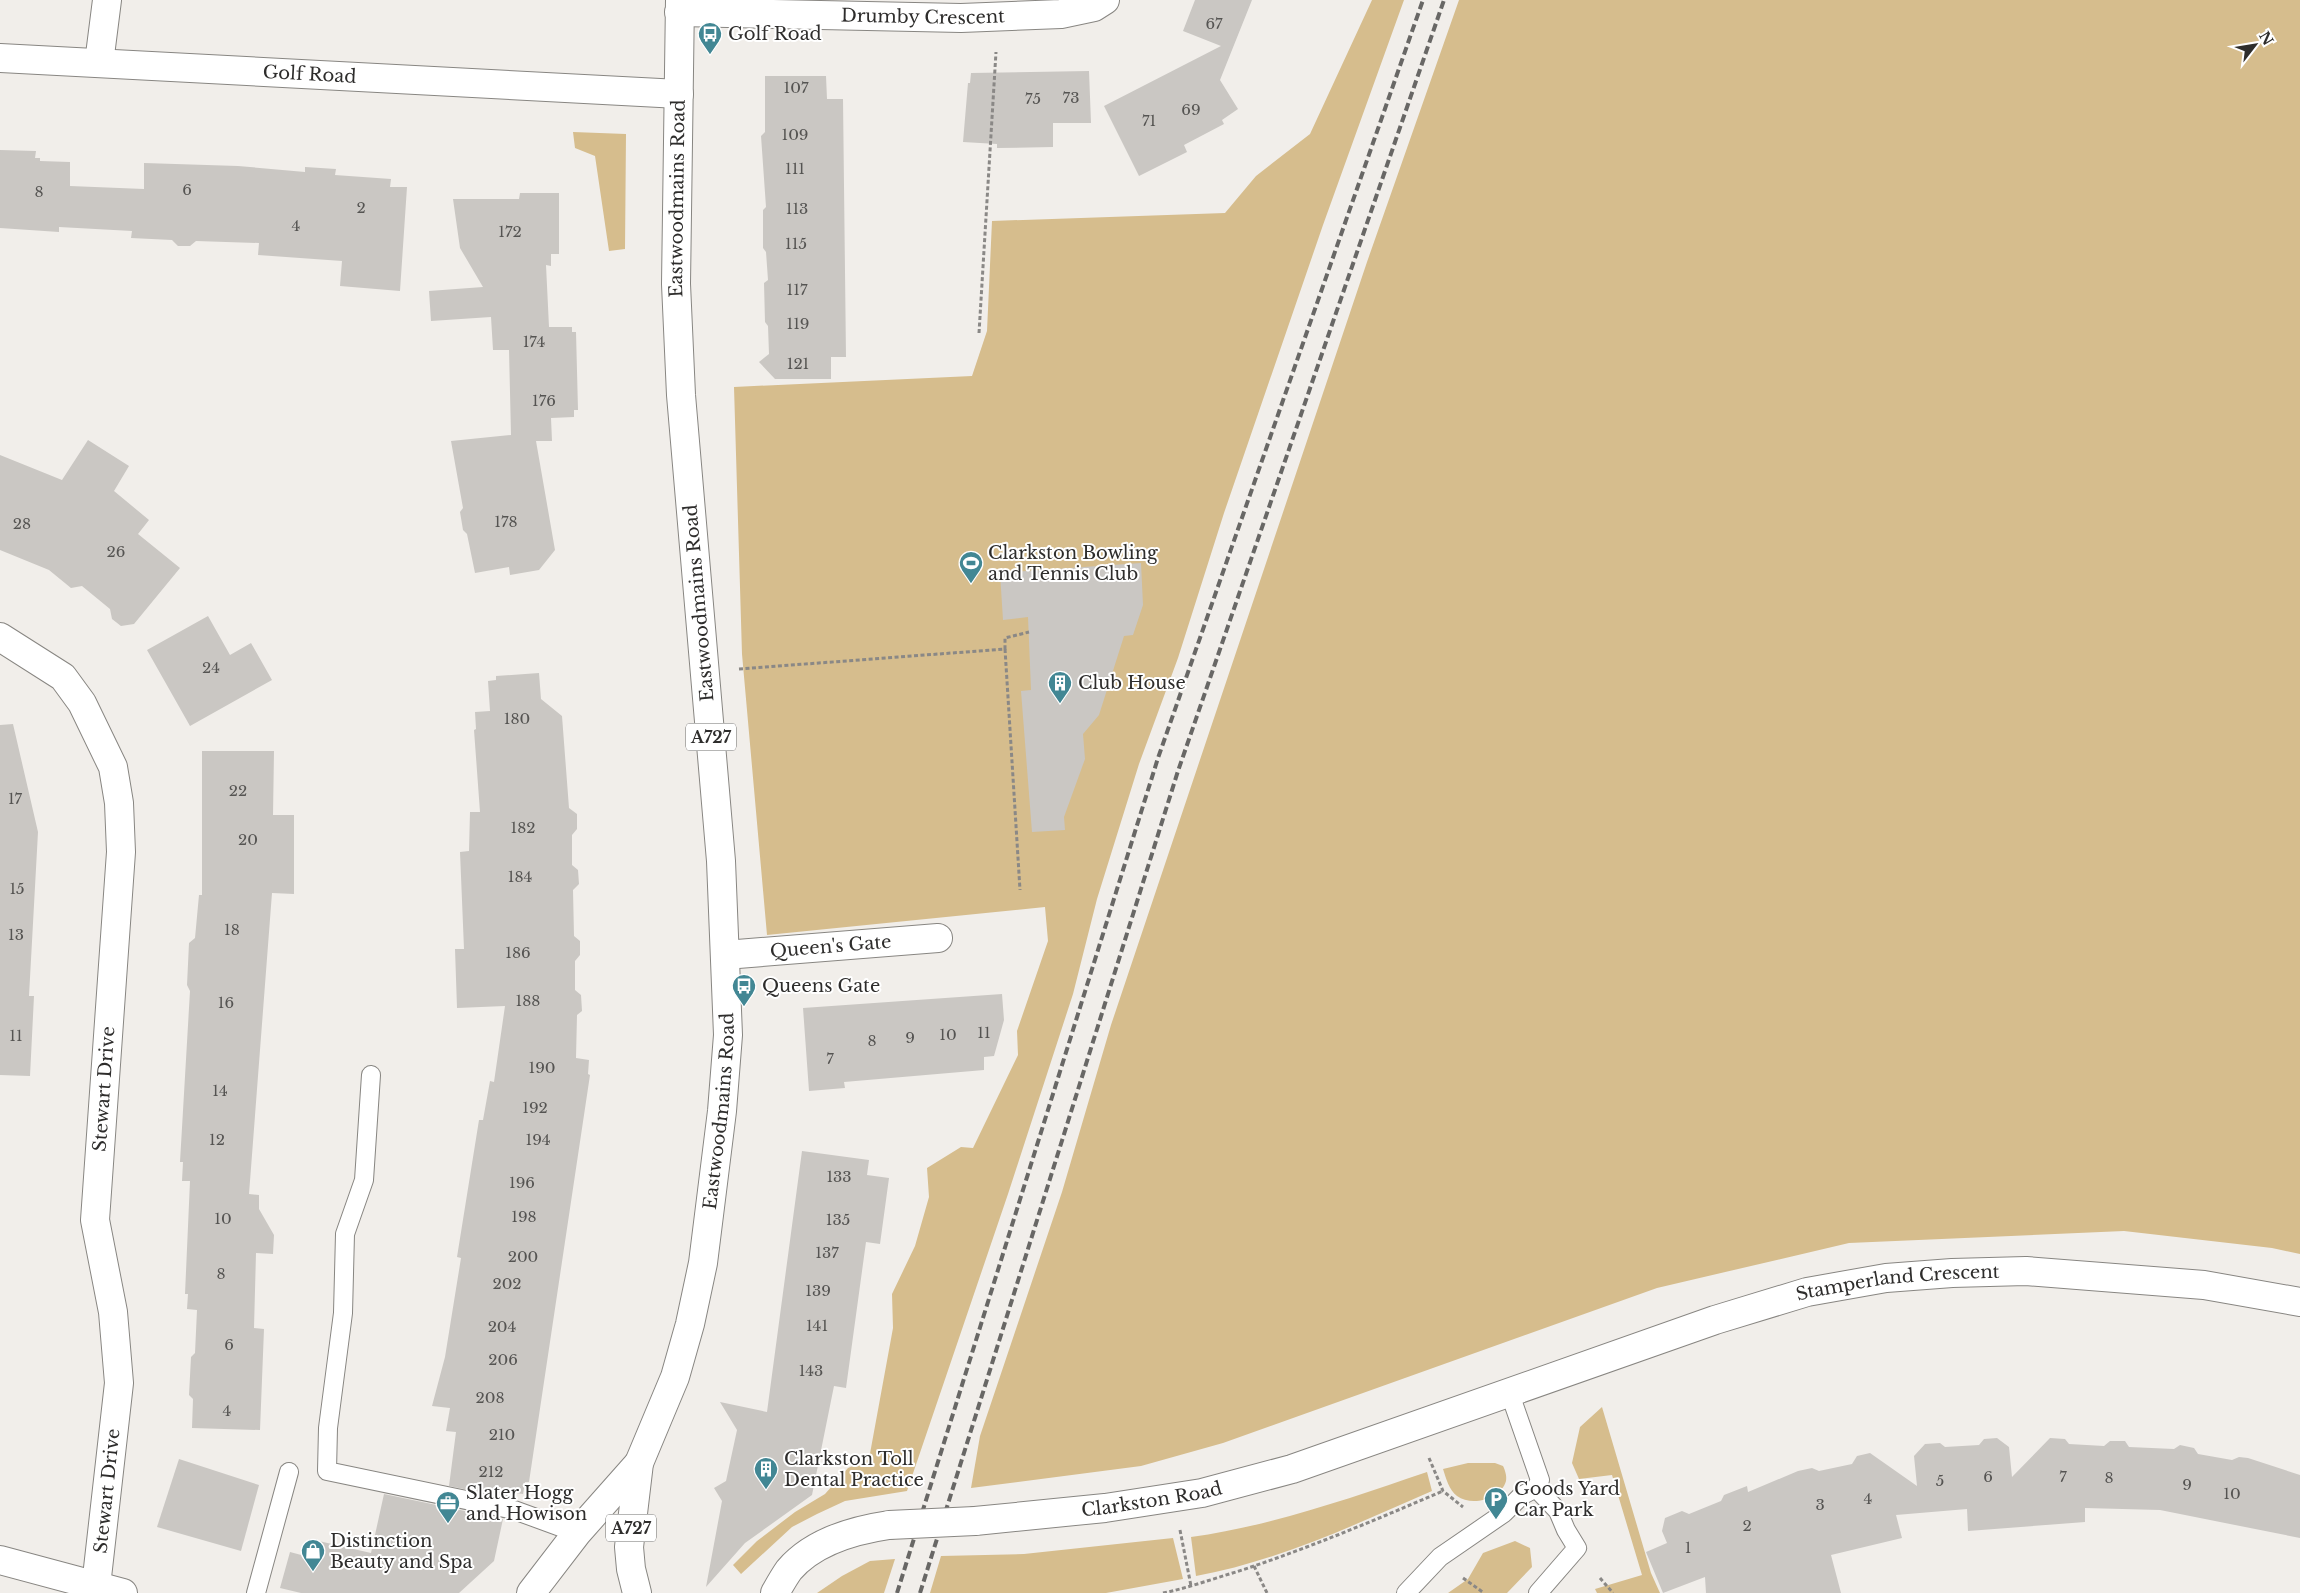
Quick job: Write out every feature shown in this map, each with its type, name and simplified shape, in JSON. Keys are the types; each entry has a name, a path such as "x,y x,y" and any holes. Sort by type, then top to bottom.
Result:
{"main road":[{"path":"98,64 107,0"},
{"name":"Drumby Crescent","path":"679,6 961,18 1062,14 1094,8 1105,0"},
{"name":"Eastwoodmains Road","path":"637,1593 629,1547 639,1463 675,1377 690,1324 703,1263 722,1111 728,1035 721,861 680,386 676,284 679,6"},
{"name":"Golf Road","path":"0,58 678,94"},
{"name":"Stewart Drive","path":"0,637 63,677 82,703 113,767 119,803 121,852 95,1220 113,1312 119,1384 96,1586"},
{"name":"Queen's Gate","path":"725,954 938,938"},
{"name":"Stamperland Crescent","path":"1509,1391 1716,1320 1798,1295 1886,1278 1952,1273 2026,1271 2204,1285 2300,1302"},
{"name":"Clarkston Road","path":"754,1593 782,1582 806,1555 832,1541 861,1529 889,1525 975,1520 1105,1508 1202,1493 1292,1469 1417,1426 1509,1391"},
{"name":"Eastwoodmains Road","path":"531,1593 577,1533 639,1463"},
{"path":"0,1560 123,1593"}],"lane":[{"path":"371,1075 364,1180 346,1234 343,1313 328,1428 327,1471 514,1510 577,1533"},
{"path":"1406,1593 1440,1557 1504,1513 1521,1496 1536,1488 1540,1480 1538,1469 1509,1391"},
{"path":"256,1593 289,1472"},
{"path":"1536,1488 1558,1511 1566,1530 1577,1548 1538,1593"}],"path":[{"path":"979,333 998,16"},
{"path":"1020,890 1005,638 1029,632"},
{"path":"705,672 1005,649"},
{"path":"1163,1593 1254,1566 1351,1531 1443,1491"},
{"path":"1174,1498 1191,1586"},
{"path":"1254,1566 1267,1593"},
{"path":"1600,1578 1613,1593"},
{"path":"1464,1579 1484,1593"}],"shaded area":[{"name":"Clarkston Bowling and Tennis Club","path":"1372,0 1404,0 1323,225 1224,513 1178,658 1139,764 1097,899 1073,994 1008,1194 907,1491 845,1501 817,1514 792,1527 741,1574 733,1565 757,1541 795,1512 825,1494 848,1468 869,1459 893,1328 892,1294 915,1246 929,1197 927,1168 961,1147 973,1148 1018,1055 1017,1031 1048,941 1045,907 767,935 742,654 734,387 972,376 987,331 992,221 1225,213 1256,176 1310,134"},
{"path":"1459,0 2300,0 2300,1254 2272,1248 2124,1231 1849,1243 1657,1288 1223,1443 1141,1466 971,1488 980,1436 1062,1192 1111,1025 1367,262"},
{"path":"573,132 626,134 625,249 609,251 595,156 575,148"},
{"path":"1602,1407 1651,1573 1660,1593 1597,1593 1595,1589 1642,1575 1612,1475 1579,1479 1572,1463 1580,1427"},
{"path":"1468,1463 1495,1463 1503,1466 1506,1481 1503,1487 1492,1497 1478,1501 1470,1501 1457,1496 1450,1487 1443,1469"},
{"path":"1427,1472 1432,1491 1287,1551 1257,1561 1196,1576 1191,1537 1251,1526 1281,1518 1340,1501"},
{"path":"1173,1538 1183,1579 1106,1593 930,1593 941,1556 1024,1554"},
{"path":"1515,1541 1530,1548 1532,1567 1507,1593 1448,1593 1468,1579 1483,1553"},
{"path":"895,1559 884,1593 817,1593 842,1576 870,1561"}],"building":[{"path":"1195,0 1252,0 1220,80 1238,109 1222,120 1224,124 1184,145 1187,152 1139,176 1104,106 1221,46 1183,31"},
{"path":"1089,71 1091,123 1053,123 1053,147 997,148 997,144 963,142 968,83 970,83 971,73"},
{"path":"765,76 826,76 827,99 843,99 846,357 831,357 831,379 775,379 759,362 769,354 768,326 765,322 764,283 768,280 766,252 763,248 763,210 766,207 761,136 765,132"},
{"path":"0,150 36,151 35,158 40,158 40,161 70,162 70,186 144,189 144,163 238,166 305,172 305,167 336,169 335,175 391,179 390,187 407,187 400,291 340,286 342,261 258,255 259,243 196,241 190,246 178,246 172,240 131,238 132,231 59,227 59,232 0,228"},
{"path":"520,193 559,193 559,254 551,254 551,266 546,265 549,327 572,327 572,332 576,332 578,410 574,410 574,417 551,418 552,441 536,441 555,550 539,570 510,575 509,567 475,573 467,534 463,530 460,512 463,508 451,441 511,435 509,350 493,350 491,317 431,321 429,291 483,287 460,248 453,199 519,199"},
{"path":"88,440 129,466 114,491 149,520 138,534 180,568 134,624 121,626 112,619 110,609 82,586 71,588 49,570 0,550 0,455 62,480"},
{"name":"Club House","path":"1141,563 1143,605 1133,635 1124,636 1099,715 1083,734 1085,759 1064,817 1065,830 1032,832 1021,691 1031,690 1028,617 1003,620 1000,573"},
{"path":"208,616 230,655 251,643 272,680 190,726 147,650"},
{"path":"539,673 541,699 562,716 569,808 577,814 577,829 572,835 572,865 578,870 579,884 573,890 574,936 580,941 580,955 575,961 575,990 581,995 582,1011 577,1015 576,1058 589,1060 588,1074 590,1075 529,1482 525,1482 523,1494 509,1492 508,1498 449,1486 456,1432 446,1431 450,1408 432,1406 445,1357 461,1258 457,1257 479,1120 483,1120 490,1081 494,1082 505,1006 457,1008 455,949 464,949 460,852 469,851 470,812 480,812 474,730 476,729 475,712 490,711 488,681 496,680 496,676"},
{"path":"13,724 38,832 29,996 34,996 30,1076 0,1075 0,725"},
{"path":"202,751 274,751 273,815 294,815 294,894 272,893 249,1194 259,1195 259,1209 274,1235 273,1254 256,1253 254,1328 264,1329 260,1430 192,1428 193,1399 189,1395 191,1357 195,1353 197,1310 187,1309 188,1294 185,1294 190,1181 182,1181 183,1162 180,1162 190,991 187,985 189,943 195,938 199,895 202,895"},
{"path":"1002,994 1004,1020 994,1056 984,1057 984,1070 844,1082 845,1088 809,1091 803,1008"},
{"path":"802,1151 869,1160 867,1175 889,1178 880,1244 866,1242 846,1388 834,1386 812,1495 745,1543 706,1587 722,1501 714,1488 726,1481 737,1430 720,1402 767,1412"},
{"path":"1997,1438 2009,1447 2012,1477 2050,1438 2065,1439 2069,1444 2104,1446 2110,1441 2125,1441 2129,1447 2174,1449 2180,1445 2194,1448 2198,1454 2232,1460 2239,1457 2248,1458 2300,1475 2300,1538 2160,1510 2085,1508 2085,1522 1968,1531 1967,1509 1896,1515 1902,1538 1831,1555 1841,1593 1706,1593 1705,1577 1663,1593 1646,1552 1667,1543 1662,1531 1665,1518 1682,1511 1689,1514 1721,1501 1724,1495 1747,1486 1748,1492 1798,1471 1812,1468 1819,1471 1852,1464 1857,1456 1870,1453 1917,1486 1914,1456 1925,1444 1940,1443 1945,1447 1979,1445 1984,1439"},
{"path":"179,1459 259,1485 241,1551 157,1527"},
{"path":"384,1494 503,1519 494,1561 459,1593 301,1593 280,1588 290,1552 305,1556 310,1539 371,1553"}],"railway":[{"path":"897,1593 1158,758 1423,0"},
{"path":"920,1593 1178,771 1444,0"}],"place":[{"name":"Golf Road","path":"710,55"},
{"name":"Clarkston Bowling and Tennis Club","path":"971,584"},
{"name":"Club House","path":"1060,704"},
{"name":"Queens Gate","path":"744,1007"},
{"name":"Clarkston Toll Dental Practice","path":"766,1490"},
{"name":"Goods Yard Car Park","path":"1496,1520"},
{"name":"Slater Hogg and Howison","path":"448,1524"},
{"name":"Distinction Beauty and Spa","path":"313,1572"}]}
